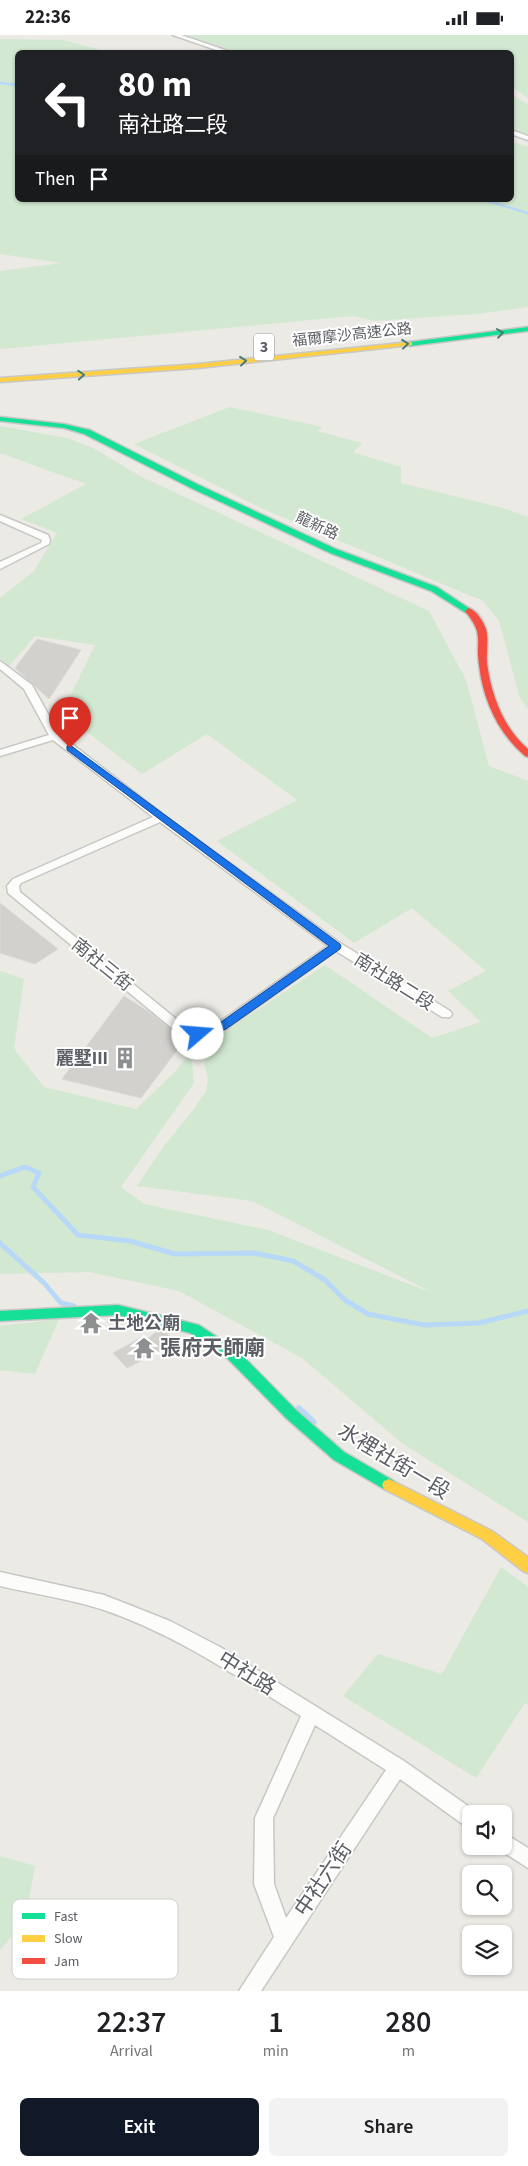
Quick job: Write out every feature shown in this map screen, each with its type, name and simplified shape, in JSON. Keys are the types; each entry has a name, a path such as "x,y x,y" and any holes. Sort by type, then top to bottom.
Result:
{"main road":[{"name":"福爾摩沙高速公路","path":"420,331 528,319"},
{"name":"福爾摩沙高速公路","path":"0,380 218,364 473,337 528,329"},
{"name":"福爾摩沙高速公路","path":"273,346 391,334"},
{"path":"0,369 134,359"},
{"name":"龍新路","path":"0,419 64,426 87,432 196,487 333,551 434,589 464,606 479,619 483,633 483,663 489,690 500,719 511,738 528,754"},
{"name":"水裡社街一段","path":"0,1316 118,1310 194,1329 232,1355 291,1414 339,1456 388,1485 487,1535 528,1565"}],"street":[{"path":"176,35 223,50"},
{"path":"514,134 528,138"},
{"path":"0,519 45,537 46,540 45,544 0,566"},
{"name":"南社路二段","path":"0,664 28,687 55,736 161,818 336,946 446,1014"},
{"path":"0,753 55,736"},
{"name":"南社三街","path":"161,818 17,881 13,886 14,893 182,1029 198,1034 222,1026 336,946"},
{"name":"中社路","path":"0,1579 104,1602 164,1626 214,1653 398,1767 462,1813"},
{"path":"284,1938 264,1884 264,1818 311,1713"},
{"name":"中社六街","path":"249,1991 398,1767"},
{"path":"512,1848 528,1859"}],"green space":[{"path":"183,35 528,35 528,98 514,89 514,50 232,50"},
{"path":"0,39 63,40 100,50 15,50 15,202 514,202 514,142 528,147 528,307 476,314 374,321 354,316 0,349 0,271 62,263 0,254"},
{"path":"514,96 528,104 528,136 514,131"},
{"path":"230,407 323,427 317,431 362,443 353,452 401,467 401,483 503,508 528,517 528,709 520,698 499,621 483,601 261,508 134,444"},
{"path":"0,426 67,438 93,448 140,476 429,611 466,680 489,766 528,781 528,1522 403,1444 302,1358 179,1291 89,1272 0,1274 0,971 24,979 14,1049 44,1087 136,1109 175,1072 191,1051 194,1083 121,1187 144,1204 268,1230 433,1293 252,1201 137,1186 164,1146 206,1091 208,1079 204,1062 209,1042 325,965 432,1038 481,1022 448,991 486,971 412,908 354,943 217,841 297,800 207,734 142,774 62,713 95,645 35,636 9,666 0,658 0,598 34,571 57,533 21,519 86,484 0,453"},
{"path":"59,1319 35,1374 0,1370 0,1326"},
{"path":"501,1567 528,1587 528,1705 525,1703 476,1778 343,1696 378,1654 442,1674"},
{"path":"0,1856 35,1866 29,1899 12,1899 12,1936 0,1950"}],"building":[{"path":"37,639 81,650 49,699 15,668"},
{"path":"0,903 58,949 35,964 0,953"},
{"name":"麗墅III","path":"124,996 149,1012 177,1034 187,1037 141,1098 62,1079"},
{"name":"張府天師廟","path":"159,1330 167,1333 175,1343 127,1368 113,1353 144,1336 147,1339"}],"waterway":[{"path":"0,83 15,85"},
{"path":"491,202 528,213"},
{"path":"0,1176 25,1167 39,1173 33,1187 78,1235 130,1241 175,1254 254,1253 293,1261 325,1280 345,1300 368,1314 424,1325 479,1323 528,1311"},
{"path":"0,1243 44,1283 61,1303 74,1306"},
{"path":"299,1409 313,1422"}],"traffic: fast":[{"path":"410,344 528,329"},
{"path":"0,419 64,426 87,432 196,487 333,551 434,589 469,611"},
{"path":"0,1316 118,1310 194,1329 233,1355 291,1414 339,1456 389,1485"}],"traffic: slow":[{"path":"0,380 198,366 410,344"},
{"path":"389,1485 487,1535 528,1566"}],"traffic: jam":[{"path":"469,611 476,618 482,630 483,665 487,684 497,712 511,738 528,754"}],"place":[{"name":"麗墅III","path":"125,1058"},
{"name":"土地公廟","path":"91,1323"},
{"name":"張府天師廟","path":"144,1348"}],"route":[{"path":"70,748 161,818 336,946 222,1026 210,1032 198,1034"}]}
